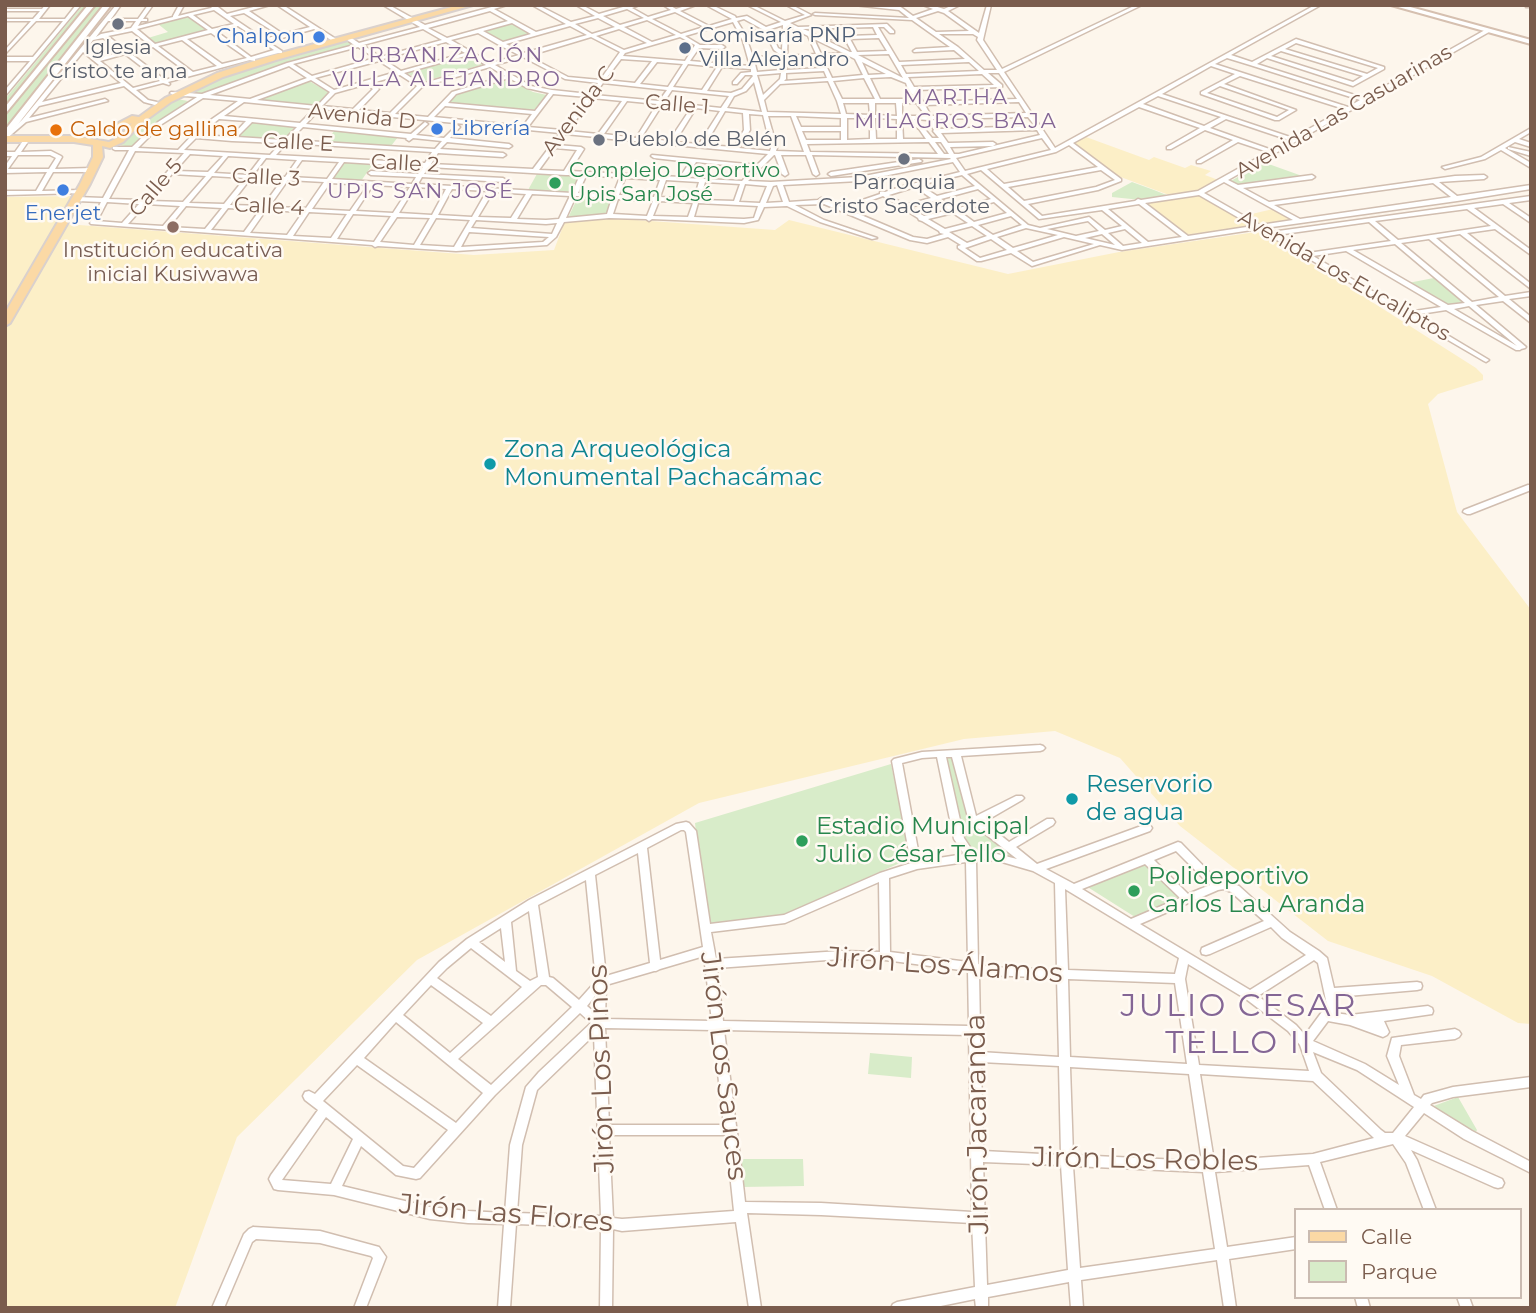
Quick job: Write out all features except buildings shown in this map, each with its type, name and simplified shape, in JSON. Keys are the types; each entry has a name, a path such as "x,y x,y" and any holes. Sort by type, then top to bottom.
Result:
{"main road":[{"path":"5,112 92,5"},
{"path":"6,136 108,5"},
{"path":"6,136 74,139 110,145 120,141 174,94 241,67 458,5"},
{"path":"5,323 99,157 97,138 155,103 211,75 252,59 469,5"},
{"path":"1398,6 1531,42"},
{"path":"6,136 124,131 99,173 81,192"}],"street":[{"path":"5,93 79,5"},
{"path":"6,136 24,121 83,49 98,36 119,5"},
{"path":"137,24 151,5"},
{"path":"176,17 182,5"},
{"path":"226,16 268,5"},
{"path":"279,5 333,38"},
{"path":"387,6 399,5"},
{"path":"505,5 289,64 202,96 160,123 133,149 93,223 456,249 548,244 584,174"},
{"path":"534,5 621,55 754,73"},
{"path":"578,5 652,44"},
{"path":"501,44 637,5"},
{"path":"665,5 708,27"},
{"path":"389,118 420,86 694,5"},
{"path":"708,5 734,20 744,36 775,154 785,174"},
{"path":"749,5 905,79 1002,71 1140,5"},
{"path":"788,5 813,16"},
{"path":"811,5 813,16 821,27"},
{"path":"856,5 898,7 937,33 999,86"},
{"path":"925,5 939,8 977,34 1018,101 1054,151"},
{"path":"744,36 813,16 915,18 939,8 958,5"},
{"path":"977,34 989,5"},
{"path":"842,209 882,193 1054,151 1319,5"},
{"name":"Calle 1","path":"387,6 534,89 765,114 927,118 1029,115"},
{"path":"108,20 137,24 214,7"},
{"path":"98,36 137,24 188,15 214,7"},
{"path":"214,7 280,52"},
{"path":"624,7 681,35 697,46 722,47"},
{"path":"5,10 46,8"},
{"path":"5,53 46,8"},
{"path":"490,9 535,34"},
{"path":"245,11 283,36"},
{"path":"188,15 252,59"},
{"path":"621,55 734,20 748,18 766,29"},
{"path":"6,21 67,20"},
{"path":"246,100 311,78 511,22"},
{"path":"761,100 783,79 786,22"},
{"path":"137,24 155,45 192,74"},
{"path":"96,60 239,24"},
{"path":"859,25 864,35"},
{"path":"798,28 874,25 888,26 892,32"},
{"path":"874,25 927,118 964,174 1026,226 1063,236 1121,248 1531,187"},
{"path":"264,41 315,27"},
{"path":"478,31 561,77 732,94 741,92 754,73"},
{"name":"Avenida Las Casuarinas","path":"1200,193 1487,31"},
{"path":"809,33 840,101 844,116 844,141"},
{"path":"937,33 977,34"},
{"path":"98,36 163,81 174,94"},
{"path":"820,38 881,36"},
{"path":"846,37 875,101 873,141"},
{"path":"183,38 221,66"},
{"path":"348,38 420,86"},
{"path":"772,40 784,56"},
{"path":"1252,64 1296,41 1382,68 1353,84 1266,57"},
{"path":"637,140 697,46"},
{"path":"916,51 956,48"},
{"path":"83,49 132,90 155,103"},
{"path":"1281,49 1368,76"},
{"path":"751,59 890,52"},
{"path":"207,231 249,177 333,92 470,53"},
{"name":"Avenida C","path":"535,170 621,55"},
{"path":"1228,56 1364,100"},
{"path":"5,59 34,59"},
{"path":"132,90 252,59"},
{"path":"898,64 970,60"},
{"path":"637,85 655,61"},
{"path":"289,64 333,92"},
{"path":"1212,65 1348,109"},
{"path":"704,92 719,67"},
{"path":"748,85 735,83 742,74 825,69"},
{"path":"1219,85 1293,110 1277,119 1203,93 1239,74"},
{"path":"779,83 892,75"},
{"path":"391,163 411,136 458,92 510,76"},
{"path":"5,79 18,78"},
{"path":"354,112 376,89 368,82"},
{"path":"37,105 125,84"},
{"path":"911,89 1009,84"},
{"path":"95,91 110,106"},
{"path":"524,129 552,92"},
{"name":"Avenida D","path":"174,94 561,135"},
{"name":"Avenida D","path":"174,94 195,100 354,112 389,118"},
{"path":"701,146 732,94"},
{"path":"1158,94 1294,140"},
{"name":"Calle 5","path":"124,225 170,172 194,136 236,104 246,100"},
{"path":"599,137 625,100"},
{"path":"24,121 105,101"},
{"path":"840,101 1018,101"},
{"path":"899,101 900,155"},
{"path":"443,104 536,113"},
{"path":"1139,105 1273,152"},
{"path":"671,143 694,107"},
{"path":"735,150 747,130 746,112"},
{"path":"793,115 816,174"},
{"path":"218,117 509,146"},
{"path":"908,117 942,155"},
{"path":"1168,148 1225,117"},
{"path":"232,139 251,120"},
{"name":"Avenida D","path":"427,122 561,135"},
{"path":"375,245 436,150 457,127"},
{"path":"936,131 1038,128"},
{"path":"799,129 844,129"},
{"path":"1445,167 1483,158 1531,130"},
{"path":"561,135 775,154 942,155 953,158"},
{"name":"Calle E","path":"194,136 503,155"},
{"path":"874,238 846,230 786,203 780,184 859,179 1043,136"},
{"path":"5,171 27,139"},
{"path":"1199,162 1238,139"},
{"path":"493,168 514,140"},
{"path":"803,142 931,140 945,143 1010,144"},
{"path":"1516,140 1531,145"},
{"name":"Calle 2","path":"120,141 133,149 780,184"},
{"path":"1023,203 1098,188 1119,180 1069,143"},
{"path":"553,146 582,149 566,173"},
{"path":"1503,147 1531,154"},
{"path":"1503,147 1531,166"},
{"path":"5,153 57,154 59,157 38,192"},
{"path":"461,167 470,153"},
{"path":"165,228 227,154"},
{"path":"736,204 743,183 775,154"},
{"path":"834,155 840,173"},
{"path":"654,156 759,167"},
{"path":"246,234 301,158"},
{"path":"831,174 953,158"},
{"path":"288,238 343,160"},
{"path":"682,179 694,160"},
{"path":"332,241 352,212 378,162"},
{"path":"711,181 720,163"},
{"path":"1003,186 1101,168"},
{"path":"456,249 509,169"},
{"path":"983,169 1041,218 1200,193"},
{"path":"5,171 92,170"},
{"name":"Calle 3","path":"170,172 736,204 824,202"},
{"path":"371,173 503,180"},
{"path":"886,173 902,188"},
{"path":"609,216 624,176"},
{"path":"1239,187 1312,177"},
{"path":"1269,204 1434,181 1484,177"},
{"path":"649,219 664,178"},
{"path":"839,189 859,179"},
{"path":"690,220 703,180"},
{"path":"1224,180 1301,222"},
{"path":"1434,181 1457,199"},
{"path":"764,205 771,184"},
{"path":"916,184 934,199 1032,264 1100,244"},
{"path":"904,206 979,187"},
{"path":"416,247 450,188"},
{"name":"Calle 4","path":"5,193 81,192 107,198 546,222 609,216 754,220 764,205"},
{"path":"513,221 530,192"},
{"path":"882,193 945,234 979,261 1063,236"},
{"name":"Avenida Los Eucaliptos","path":"1200,193 1486,360"},
{"path":"1469,197 1481,206"},
{"path":"815,198 903,237 927,241 1012,214"},
{"path":"1271,234 1531,198"},
{"path":"921,219 995,200"},
{"path":"1138,201 1186,237"},
{"path":"1505,203 1531,221"},
{"path":"1103,208 1146,243"},
{"path":"1471,208 1531,253"},
{"path":"1375,211 1395,218"},
{"path":"1038,229 1089,219 1121,248"},
{"path":"1347,249 1520,348 1472,303 1371,221"},
{"path":"962,246 1026,226"},
{"path":"1075,238 1126,227"},
{"path":"1308,255 1496,227"},
{"path":"467,230 554,236"},
{"path":"1461,232 1531,287"},
{"path":"1432,237 1531,321"},
{"path":"1408,314 1531,294"},
{"path":"1467,512 1531,487"},
{"path":"916,865 897,761 922,755 1041,748"},
{"path":"956,753 971,815 975,821 1036,869"},
{"path":"941,755 959,839 971,857"},
{"path":"975,821 1019,798"},
{"path":"1010,846 1050,822"},
{"name":"Jirón Los Sauces","path":"642,846 679,827 687,826 691,831 711,964 755,1308"},
{"path":"1036,869 1147,828"},
{"path":"656,967 642,846 533,904 471,942 443,965 317,1102 400,1171 416,1174 491,1091 580,1006 601,982 656,967 709,950"},
{"path":"1073,889 1178,846 1217,886"},
{"path":"706,929 785,919 916,865 985,855 1036,869 1250,996 1292,1028 1305,1043 1316,1076 1377,1134 1396,1138 1498,1183"},
{"name":"Jirón Jacaranda","path":"971,857 982,1308"},
{"path":"1147,859 1187,899"},
{"name":"Jirón Los Pinos","path":"590,873 601,982 599,1023 607,1222 606,1308"},
{"path":"884,876 885,956"},
{"path":"1060,881 1068,1161 1077,1308"},
{"path":"1130,924 1217,886 1225,885 1235,889 1286,935 1323,961 1333,1006 1305,1043"},
{"path":"533,904 544,980"},
{"path":"506,921 511,972"},
{"path":"1206,951 1273,922"},
{"path":"471,942 530,987"},
{"path":"1250,996 1315,954"},
{"name":"Jirón Los Álamos","path":"711,964 830,956 885,956 989,971 1180,979"},
{"path":"1184,957 1180,979 1196,1069 1207,1167 1230,1308"},
{"path":"432,980 492,1023"},
{"path":"451,1059 530,987 544,980 550,981 599,1023 976,1031"},
{"path":"1332,993 1417,986"},
{"path":"1350,1020 1428,1011"},
{"path":"395,1015 491,1091"},
{"path":"1327,1016 1350,1020 1383,1032 1376,1016"},
{"path":"504,1308 513,1218 516,1145 532,1087 599,1023"},
{"path":"1410,1099 1393,1056 1396,1041 1455,1034"},
{"path":"1305,1043 1351,1062 1422,1107 1531,1168"},
{"path":"977,1056 1316,1076"},
{"path":"357,1059 457,1130"},
{"path":"1396,1138 1429,1099 1452,1093 1531,1082"},
{"name":"Jirón Las Flores","path":"317,1102 275,1182 278,1185 334,1190 430,1213 622,1225 741,1212 821,1209 978,1218"},
{"path":"604,1130 732,1129"},
{"path":"1396,1138 1410,1160 1429,1208"},
{"name":"Jirón Los Robles","path":"978,1156 1207,1167 1313,1158 1396,1138"},
{"path":"334,1190 359,1139"},
{"path":"1313,1158 1330,1208"},
{"path":"218,1308 248,1238 253,1233 320,1237 370,1248 380,1257 360,1308"},
{"path":"897,1308 1074,1275 1294,1243"}],"green space":[{"path":"83,5 90,5 5,110 5,99"},
{"path":"94,5 107,5 5,132 5,115"},
{"path":"189,17 209,31 156,44 148,38 168,32 158,24"},
{"path":"511,23 532,34 504,42 484,31"},
{"path":"346,40 354,45 271,68 201,94 186,92 243,68"},
{"path":"468,55 484,64 422,82 407,73"},
{"path":"503,80 547,95 533,111 448,103 456,94"},
{"path":"309,81 330,93 316,106 258,100"},
{"path":"177,99 188,101 161,120 132,147 119,145 143,120"},
{"path":"252,122 295,127 283,140 237,137"},
{"path":"335,130 398,137 391,146 325,142"},
{"path":"345,162 373,164 361,181 333,179"},
{"path":"1263,162 1305,177 1239,185 1231,181"},
{"name":"Complejo Deportivo Upis San José","path":"538,172 581,175 572,193 528,190"},
{"path":"1132,182 1169,196 1141,200 1112,197 1112,193"},
{"path":"578,197 613,198 606,215 568,218"},
{"path":"1439,277 1468,302 1448,306 1408,283"},
{"path":"953,756 971,818 1025,861 965,845 945,757"},
{"name":"Estadio Municipal Julio César Tello","path":"891,764 911,858 781,916 711,923 705,919 695,823"},
{"name":"Polideportivo Carlos Lau Aranda","path":"1146,863 1178,900 1135,917 1086,886"},
{"path":"870,1053 912,1057 911,1078 868,1074"},
{"path":"1458,1097 1477,1130 1476,1132 1431,1107"},
{"path":"741,1159 803,1159 804,1186 742,1187"}],"sand":[{"path":"1086,137 1149,160 1154,157 1185,168 1191,165 1211,171 1205,175 1221,181 1199,193 1239,217 1273,209 1297,221 1185,235 1140,202 1169,195 1118,176 1071,144"},
{"path":"74,196 46,242 5,314 5,197"},
{"path":"609,218 775,230 789,220 1008,274 1119,252 1256,232 1265,234 1476,368 1483,375 1483,380 1438,394 1428,404 1457,512 1531,610 1531,1024 1518,1023 1432,976 1328,941 1180,826 1120,758 1055,731 964,739 699,803 417,960 237,1137 175,1308 5,1308 5,329 66,224 474,255 554,250 565,221"}],"place":[{"name":"Iglesia Cristo te ama","path":"118,24"},
{"name":"Chalpon","path":"319,37"},
{"name":"Comisaría PNP Villa Alejandro","path":"685,48"},
{"name":"Librería","path":"437,129"},
{"name":"Caldo de gallina","path":"56,130"},
{"name":"Pueblo de Belén","path":"599,140"},
{"name":"Parroquia Cristo Sacerdote","path":"904,159"},
{"name":"Complejo Deportivo Upis San José","path":"555,183"},
{"name":"Enerjet","path":"63,190"},
{"name":"Institución educativa inicial Kusiwawa","path":"173,227"},
{"name":"Zona Arqueológica Monumental Pachacámac","path":"490,464"},
{"name":"Reservorio de agua","path":"1072,799"},
{"name":"Estadio Municipal Julio César Tello","path":"802,841"},
{"name":"Polideportivo Carlos Lau Aranda","path":"1134,891"}],"district":[{"name":"URBANIZACIÓN VILLA ALEJANDRO","path":"447,68"},
{"name":"MARTHA MILAGROS BAJA","path":"956,110"},
{"name":"UPIS SAN JOSÉ","path":"421,192"},
{"name":"JULIO CESAR TELLO II","path":"1239,1026"}]}
